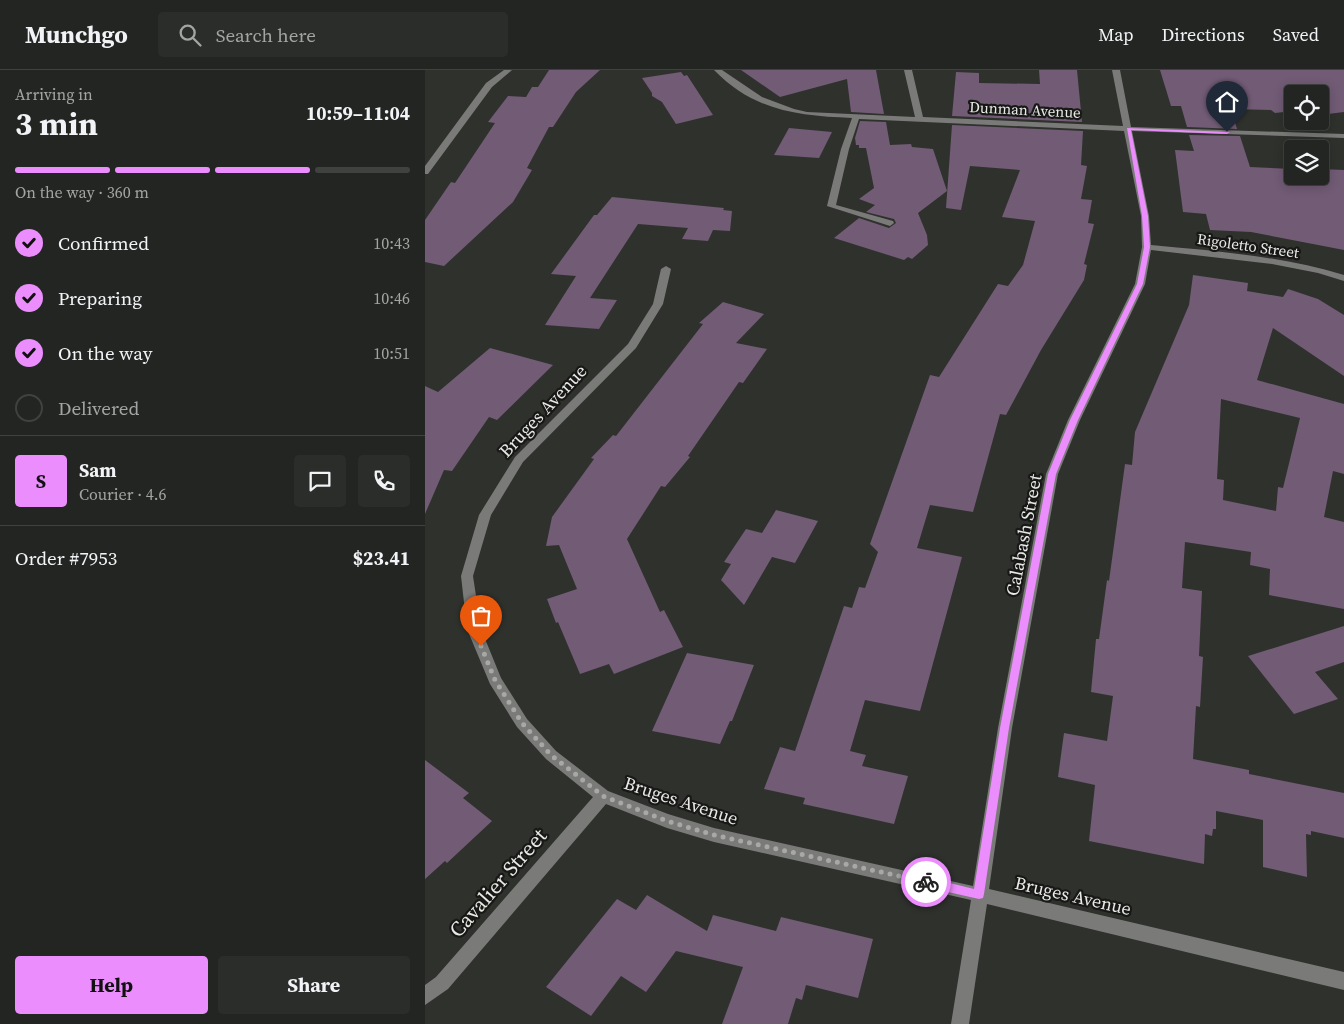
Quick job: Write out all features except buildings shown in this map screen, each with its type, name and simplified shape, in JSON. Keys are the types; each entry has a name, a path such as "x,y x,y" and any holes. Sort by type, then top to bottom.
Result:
{"street":[{"path":"425,172 489,85 508,70"},
{"name":"Dunman Avenue","path":"718,70 751,96 783,110 807,114 1128,129 1344,136"},
{"path":"908,70 920,120"},
{"name":"Calabash Street","path":"960,1024 1005,728 1052,474 1074,420 1140,284 1147,247 1145,216 1116,70"},
{"path":"856,117 845,149 831,206 891,223"},
{"name":"Rigoletto Street","path":"1147,247 1288,264 1344,278"},
{"name":"Bruges Avenue","path":"667,269 658,304 632,346 519,460 485,515 467,576 474,629 495,680 522,723 551,755 603,796 667,821 714,835 979,894 1344,981"},
{"name":"Cavalier Street","path":"425,996 441,983 603,796"}],"way so far":[{"path":"481,646 495,680 522,723 551,755 603,796 667,821 714,835 926,882"}],"route":[{"path":"926,882 979,894 1005,728 1052,474 1074,420 1140,284 1147,247 1145,216 1128,129 1227,132"}]}
